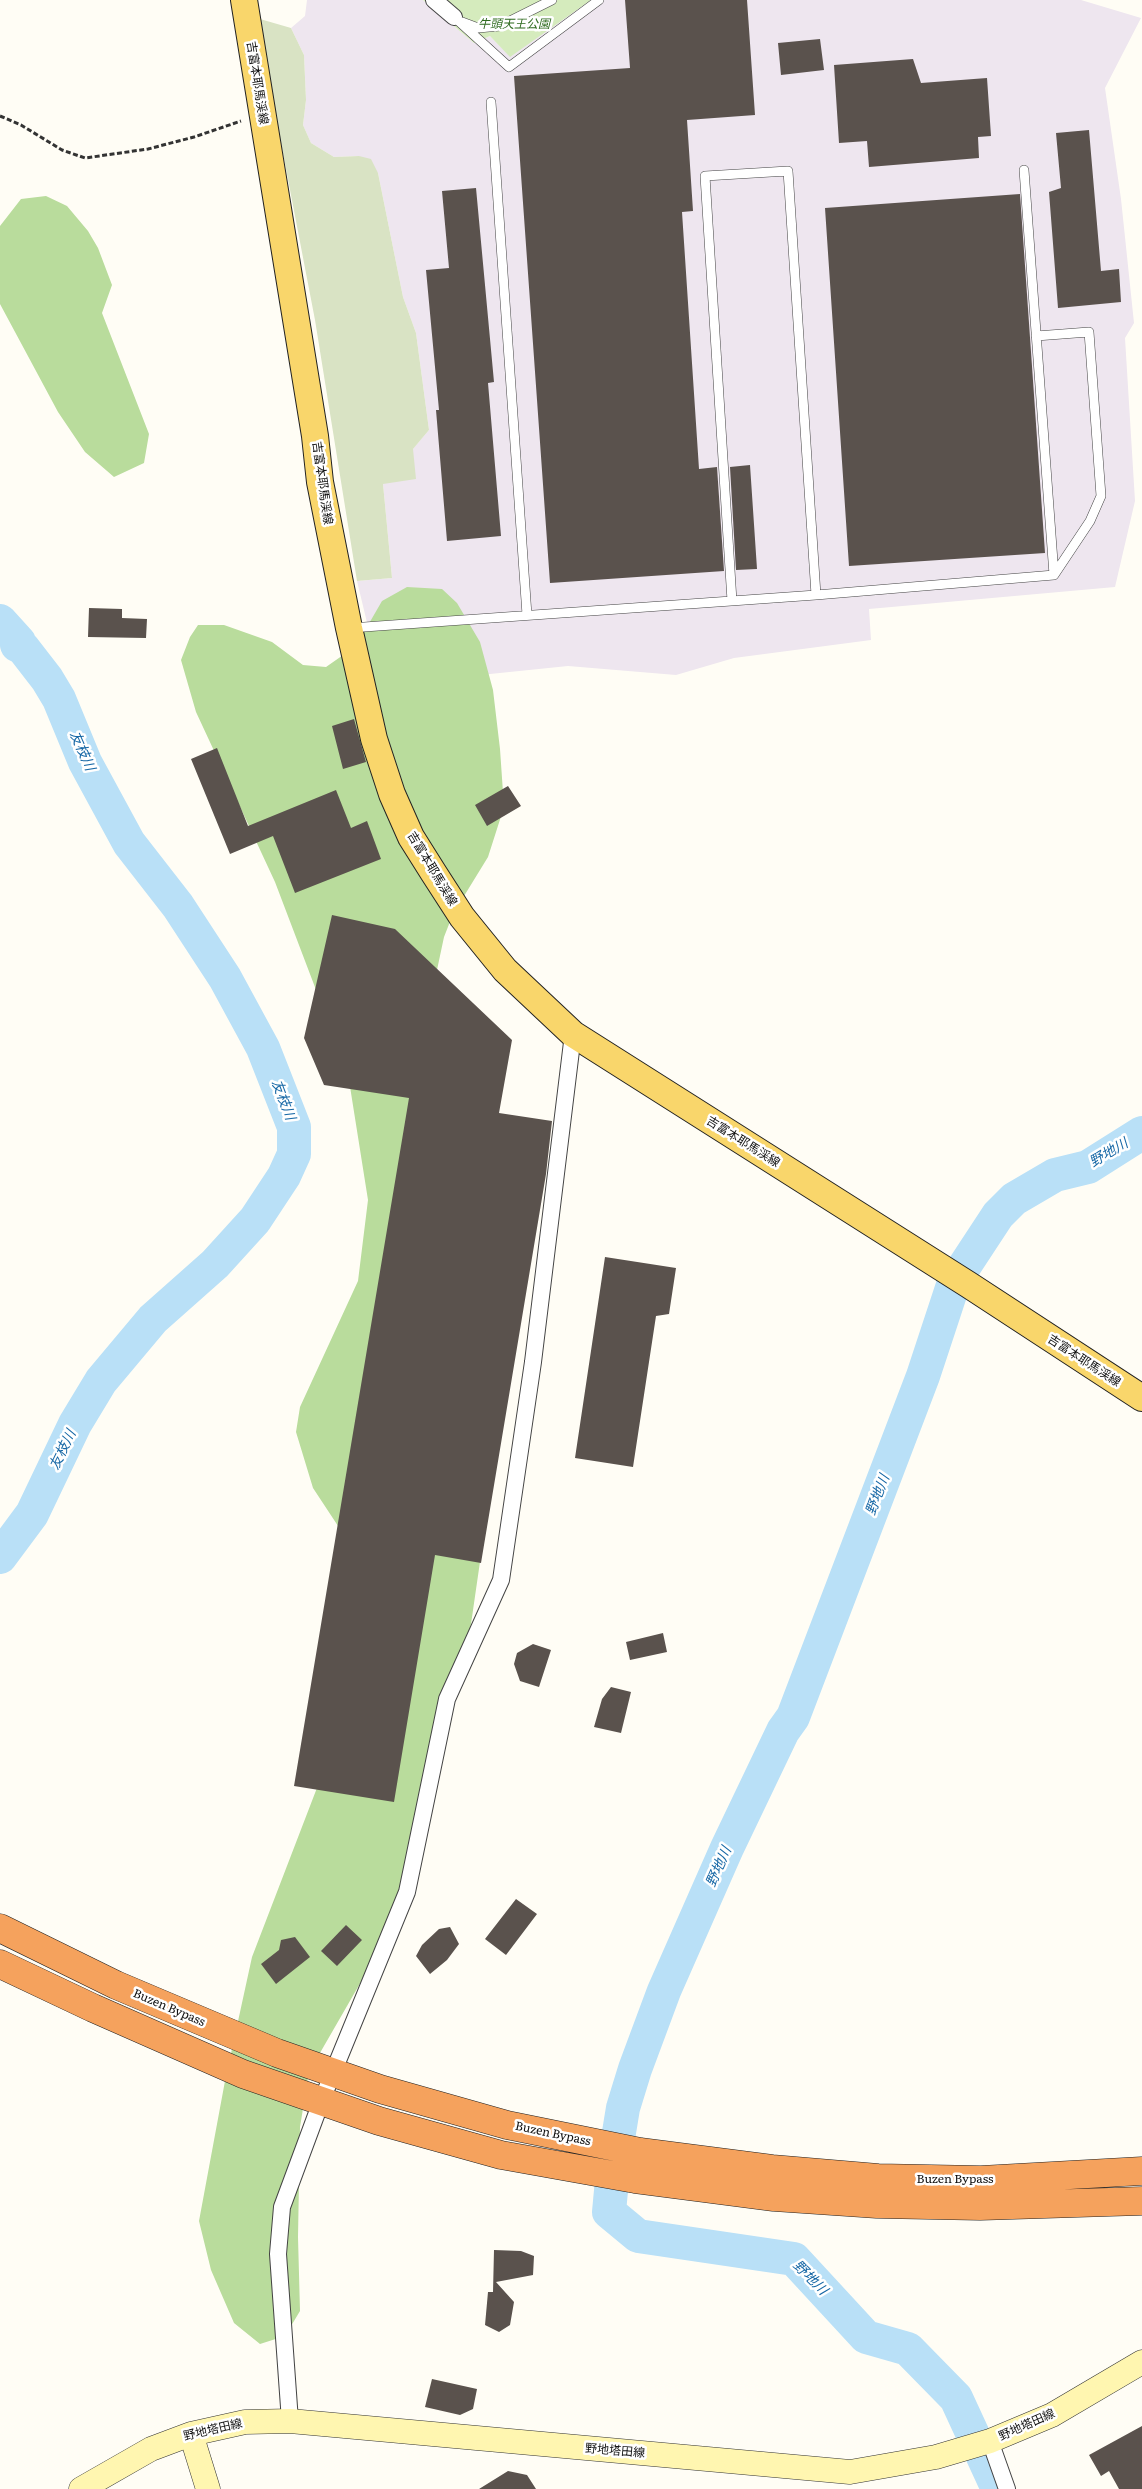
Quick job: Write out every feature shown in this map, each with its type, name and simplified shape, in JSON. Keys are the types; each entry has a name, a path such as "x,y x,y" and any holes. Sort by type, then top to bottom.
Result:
{"highway":[{"name":"Buzen Bypass","path":"0,1928 116,1985 334,2074 507,2125 640,2152 762,2168 878,2178 981,2180 1142,2171"},
{"name":"Buzen Bypass","path":"0,1964 93,2008 243,2074 380,2121 501,2155 636,2179 774,2197 877,2204 980,2206 1142,2201"}],"main road":[{"name":"吉富本耶馬渓線","path":"244,0 314,426 320,482 348,628 374,740 392,794 411,837 462,917 504,970 573,1034 969,1285 1142,1398"},
{"name":"野地塔田線","path":"81,2489 151,2449 190,2434 245,2422 290,2421 850,2472 936,2457 990,2441 1052,2415 1142,2362"},
{"path":"190,2434 208,2489"}],"street":[{"path":"434,0 454,17"},
{"path":"290,2421 278,2254 282,2207 321,2102 407,1892 447,1699 501,1580 533,1362 573,1034"},
{"path":"990,2441 1008,2489"}],"lane":[{"path":"454,17 468,26 488,28 500,26 552,0"},
{"path":"454,17 509,67 599,0"},
{"path":"490,102 527,615"},
{"path":"1024,170 1054,575"},
{"path":"732,601 705,176 788,171 816,595"},
{"path":"1036,336 1089,332 1100,476 1101,496 1090,521 1054,575"},
{"path":"348,628 816,595 1054,575"}],"path":[{"path":"0,116 21,125 62,150 85,158 148,149 194,137 262,112"}],"shaded area":[{"path":"307,0 423,0 474,43 490,36 510,56 591,0 1081,0 1141,18 1105,88 1121,199 1134,323 1125,338 1135,501 1115,587 869,609 871,640 734,658 676,675 568,666 451,678 376,660 357,581 392,578 383,484 429,430 416,333 403,297 378,173 359,156 334,157 311,143 303,125 306,100 304,55 291,28 305,16"}],"green space":[{"name":"牛頭天王公園","path":"423,0 591,0 510,57 490,36 474,43"},
{"path":"260,19 291,28 304,55 306,100 303,125 311,143 334,157 359,156 371,159 378,173 403,297 416,333 429,430 413,449 416,479 383,484 392,578 357,581 315,320 276,117"},
{"path":"46,196 67,206 88,231 98,248 112,285 102,313 149,434 144,463 114,477 85,452 58,412 0,304 0,226 21,199"},
{"path":"407,587 442,589 457,603 480,642 493,690 500,749 504,807 488,857 453,914 444,937 434,984 495,1458 471,1624 418,1848 377,1954 309,2072 300,2127 298,2237 300,2311 285,2336 260,2344 234,2323 211,2270 199,2221 225,2081 252,1957 325,1767 340,1529 313,1488 296,1432 300,1407 358,1281 368,1200 348,1074 275,882 196,712 181,660 190,637 198,625 224,625 272,642 303,665 326,667 356,646 382,601"}],"building":[{"path":"625,0 747,0 755,115 687,120 693,211 682,212 699,469 717,467 724,571 550,583 514,76 630,68"},
{"path":"820,39 824,70 781,75 778,43"},
{"path":"913,59 921,83 987,78 991,136 978,137 979,158 869,167 867,141 839,143 834,65"},
{"path":"1089,130 1101,271 1119,269 1121,302 1058,308 1049,192 1061,188 1056,133"},
{"path":"476,188 494,382 488,383 501,536 447,541 436,410 439,410 426,270 449,268 442,191"},
{"path":"1020,194 1045,553 849,566 825,208"},
{"path":"750,465 757,569 736,570 730,467"},
{"path":"89,608 122,609 122,618 147,619 146,638 88,637"},
{"path":"354,719 366,762 343,769 332,726"},
{"path":"217,748 248,826 336,790 351,828 367,821 381,859 295,893 273,836 230,854 191,759"},
{"path":"508,786 521,806 487,826 475,805"},
{"path":"332,915 395,929 512,1040 499,1113 552,1121 546,1174 481,1563 435,1555 394,1802 294,1786 409,1098 324,1085 304,1038"},
{"path":"605,1257 676,1268 669,1314 656,1316 633,1467 575,1458"},
{"path":"663,1633 667,1652 630,1660 626,1642"},
{"path":"533,1644 551,1650 539,1687 520,1681 514,1664 517,1653"},
{"path":"611,1687 631,1692 621,1733 594,1727 602,1699"},
{"path":"516,1899 537,1914 506,1955 485,1939"},
{"path":"346,1925 362,1940 337,1966 321,1951"},
{"path":"450,1927 459,1944 447,1960 430,1974 416,1956 422,1945 439,1929"},
{"path":"295,1937 310,1957 276,1984 261,1964 279,1950 281,1940"},
{"path":"494,2250 521,2251 534,2256 533,2275 496,2282 514,2302 510,2325 499,2332 485,2325 488,2292 493,2292"},
{"path":"432,2379 477,2389 473,2409 460,2415 425,2407"},
{"path":"1142,2426 1142,2489 1119,2489 1109,2471 1101,2476 1089,2455"},
{"path":"508,2471 527,2475 536,2489 479,2489"}],"waterway":[{"name":"友枝川","path":"0,621 19,642 17,645 23,648 47,679 59,699 85,762 129,843 178,906 225,978 263,1048 294,1127 294,1154 284,1176 255,1220 215,1264 153,1319 101,1381 75,1424 32,1514 0,1557"},
{"name":"野地川","path":"998,2489 956,2398 908,2349 866,2337 794,2259 638,2236 609,2212 613,2169 623,2108 635,2069 664,1991 727,1848 783,1731 793,1717 923,1376 954,1282 998,1215 1014,1199 1055,1175 1088,1167 1142,1133"}]}
